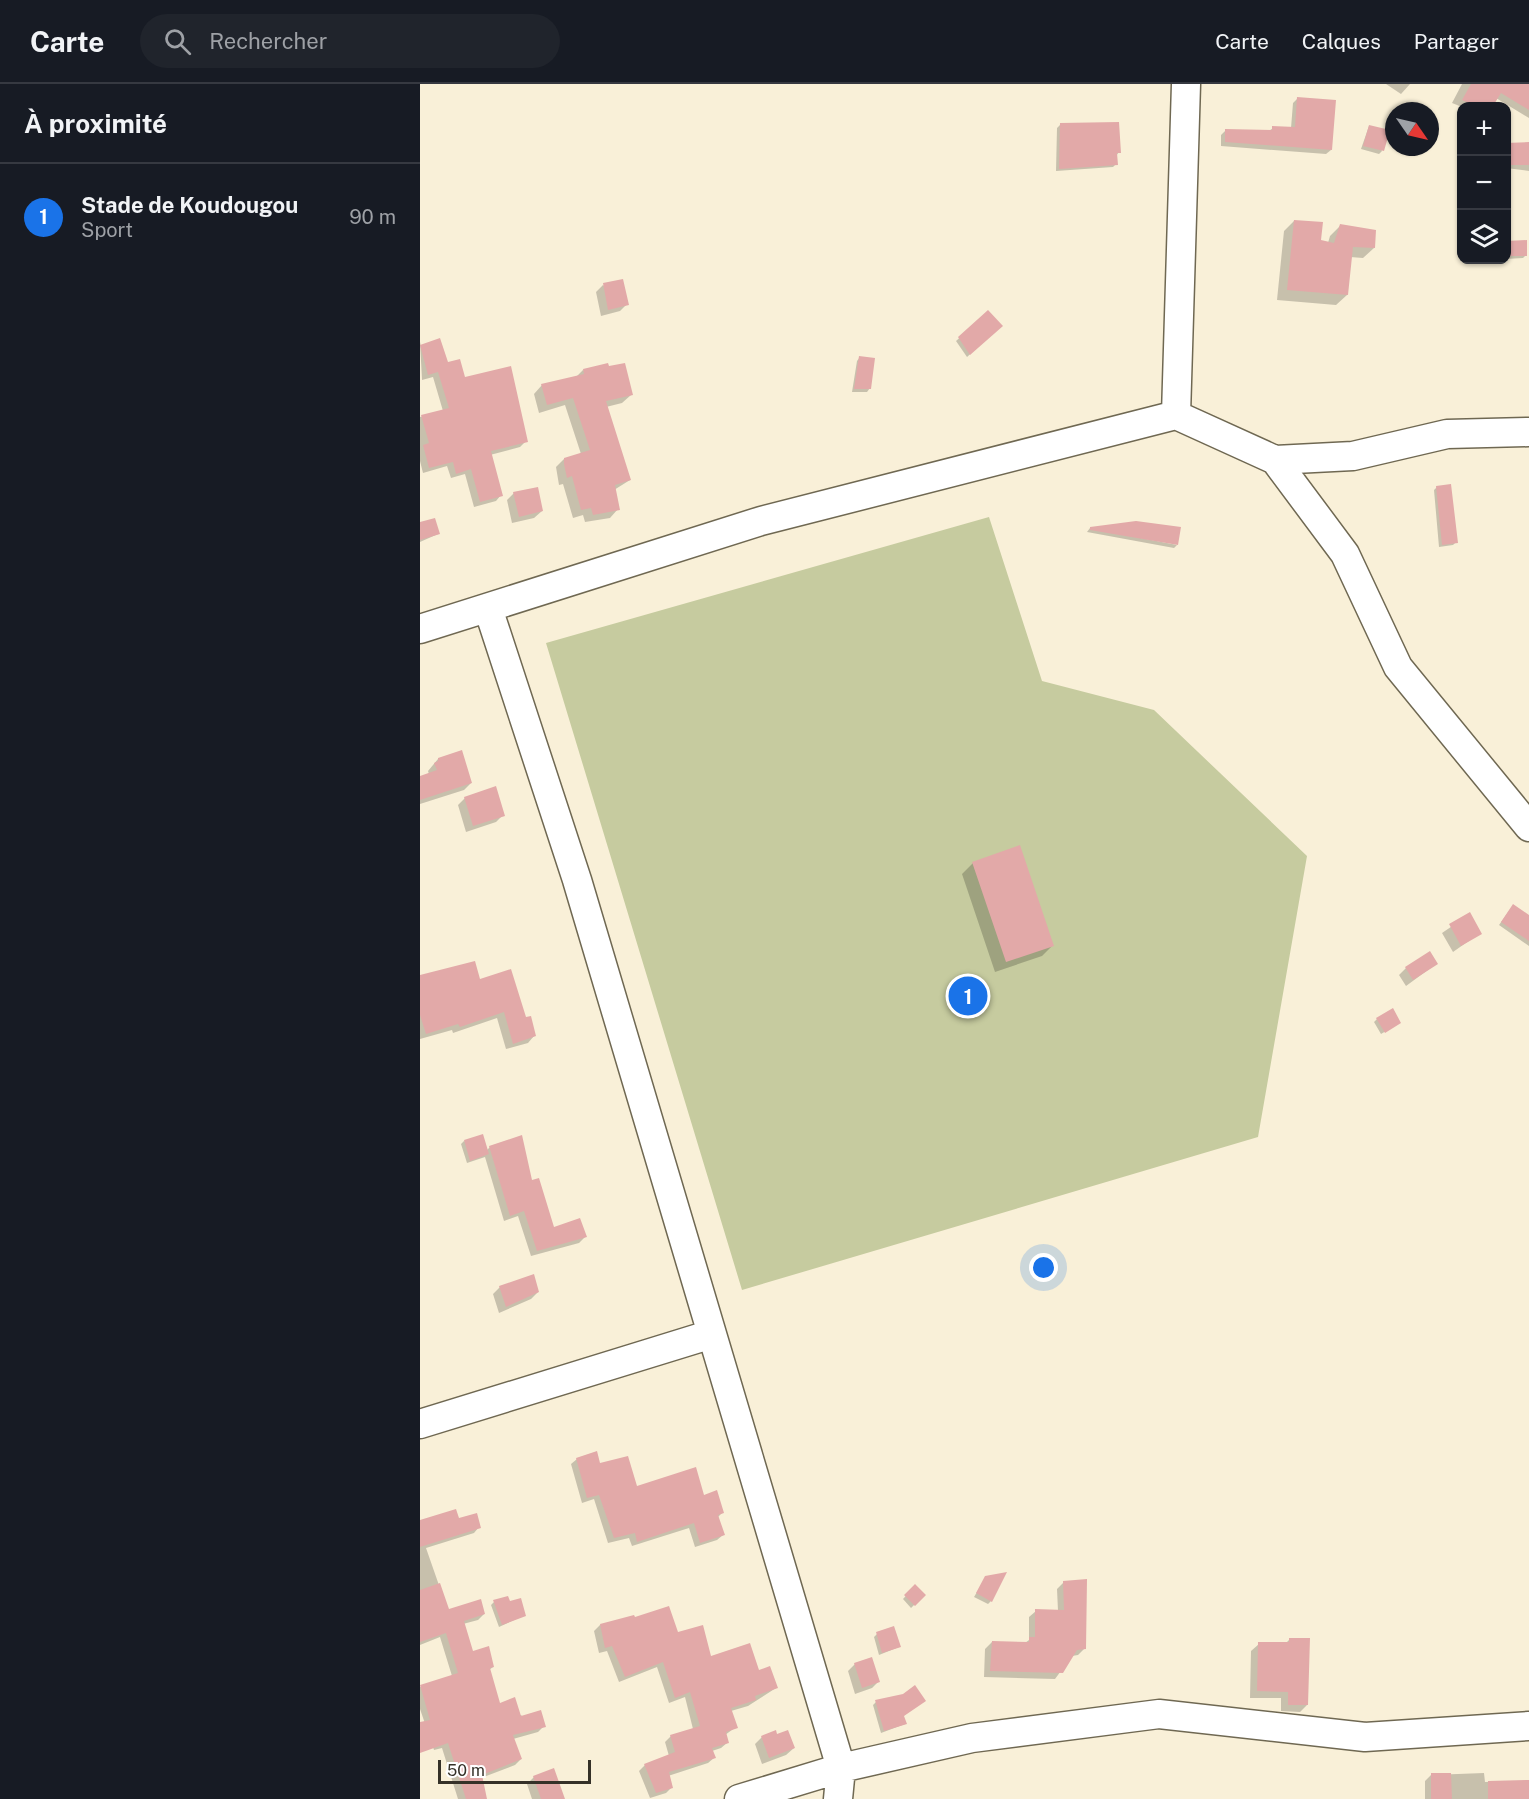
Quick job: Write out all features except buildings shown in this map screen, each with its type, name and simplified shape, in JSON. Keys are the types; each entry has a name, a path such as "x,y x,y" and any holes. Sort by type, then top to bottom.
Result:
{"street":[{"path":"1176,416 1186,84"},
{"path":"420,628 761,521 1176,416 1275,460 1353,456 1448,434 1529,432"},
{"path":"1275,460 1345,554 1398,667 1529,827"},
{"path":"488,608 577,880 841,1768 838,1799"},
{"path":"420,1424 712,1334"},
{"path":"739,1799 841,1768 972,1738 1159,1714 1365,1737 1529,1726"}],"green space":[{"path":"989,517 1042,681 1154,710 1307,856 1258,1137 742,1290 546,643"}],"place":[{"name":"Stade de Koudougou","path":"968,996"}]}
